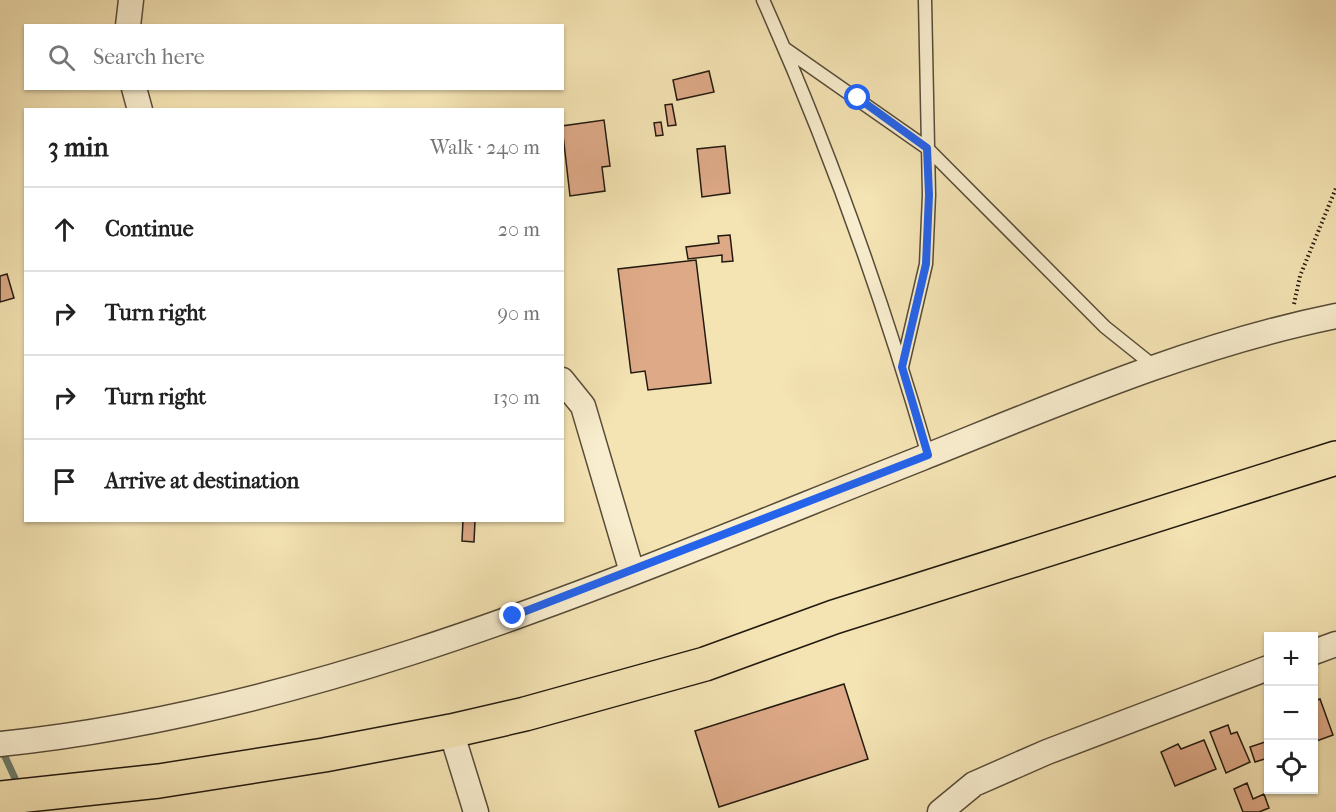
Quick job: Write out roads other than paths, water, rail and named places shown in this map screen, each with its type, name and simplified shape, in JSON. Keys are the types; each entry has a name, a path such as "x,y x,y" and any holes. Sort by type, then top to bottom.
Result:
{"highway":[{"path":"0,798 159,781 451,731 525,714 705,664 834,617 1336,458"}],"street":[{"path":"128,24 130,0"},
{"path":"135,90 139,108"},
{"path":"0,744 72,736 272,695 370,666 633,572 1023,416 1155,367 1290,325 1336,316"},
{"path":"564,382 583,406 633,572"},
{"path":"1318,651 1336,644"},
{"path":"940,812 974,784 1047,752 1264,670"},
{"path":"451,731 476,812"}],"lane":[{"path":"763,0 808,102 902,367 928,455"},
{"path":"902,367 926,264 929,195 925,0"},
{"path":"784,48 927,148 1105,327 1155,367"}],"waterway":[{"path":"1,748 19,787"}]}
